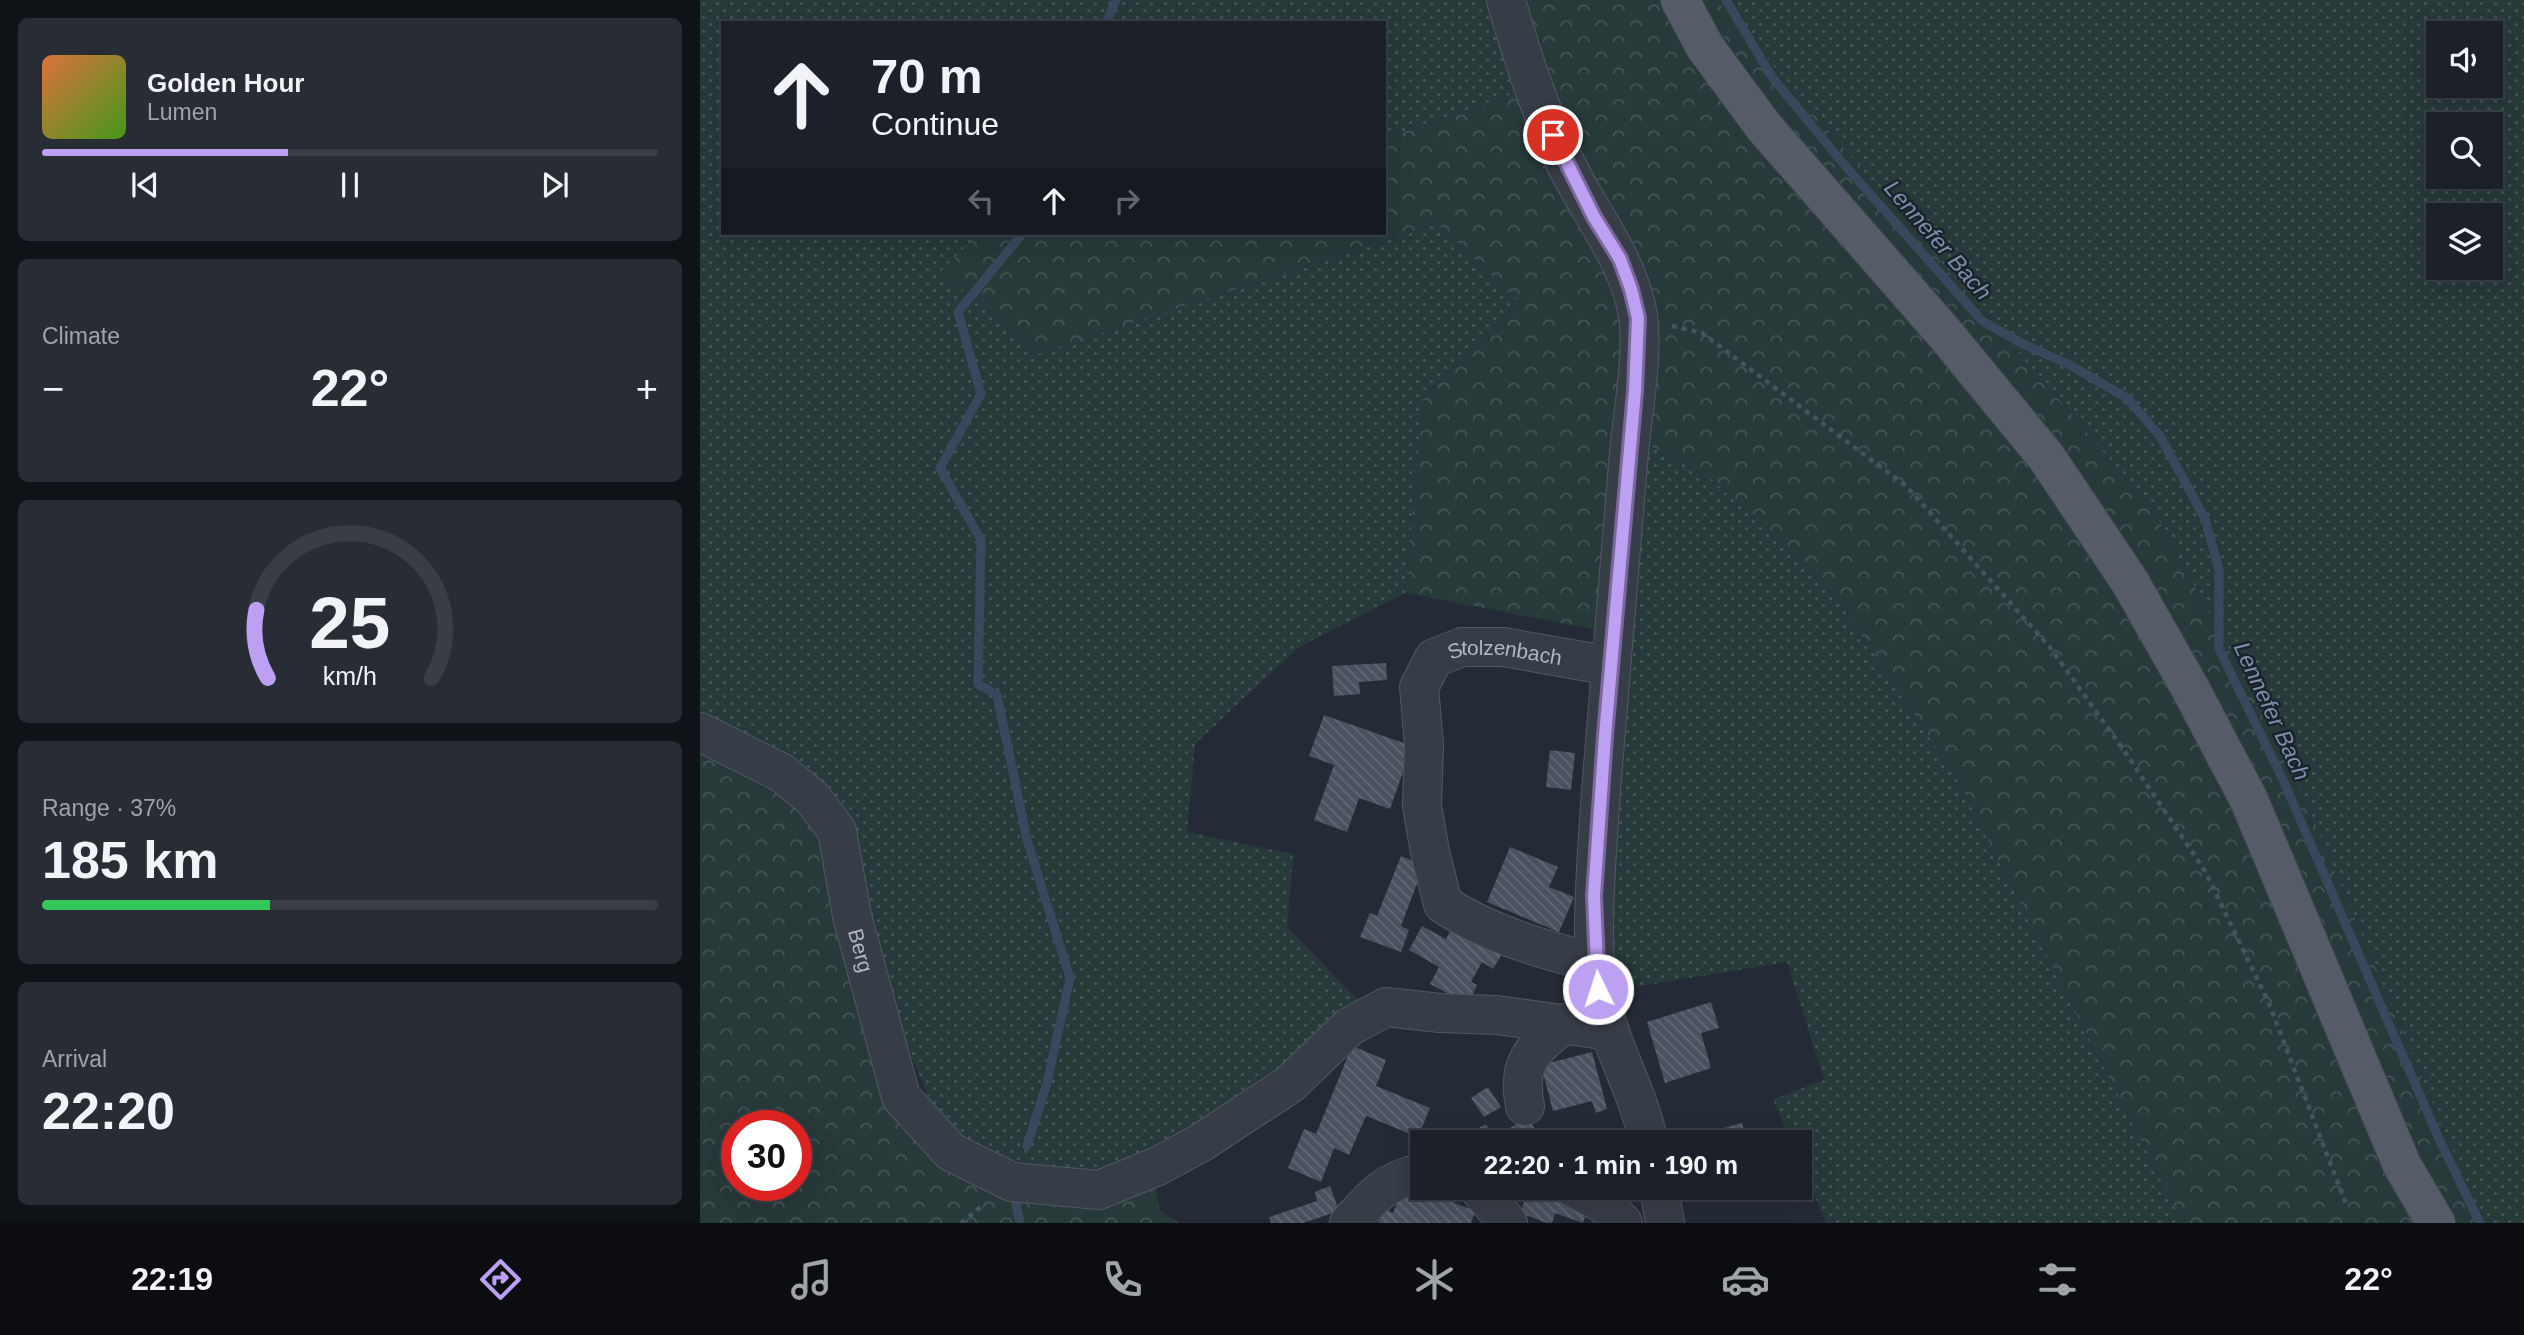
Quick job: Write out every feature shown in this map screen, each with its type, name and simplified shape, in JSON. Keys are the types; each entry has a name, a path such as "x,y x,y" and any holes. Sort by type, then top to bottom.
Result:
{"main road":[{"path":"1680,0 1704,47 1764,127 1946,335 2047,458 2130,582 2249,800 2402,1165 2436,1223"}],"street":[{"path":"1506,0 1531,84 1562,157 1620,259 1638,318 1635,391 1594,896 1598,989 1610,1031 1646,1130"},
{"name":"Stolzenbach","path":"1596,963 1516,939 1466,919 1443,904 1422,806 1424,745 1419,687 1434,658 1462,647 1503,648 1611,666"},
{"name":"Berg","path":"700,732 782,773 813,799 837,831 852,916 901,1097 951,1152 1012,1182 1099,1191 1158,1166 1202,1142 1290,1084 1349,1027 1386,1007 1440,1013 1497,1014 1565,1023"},
{"path":"1525,1106 1522,1076 1526,1060 1538,1045 1565,1023 1610,1031"},
{"path":"1349,1223 1377,1191 1410,1176"},
{"path":"1488,1200 1508,1223"},
{"path":"1596,1200 1623,1223"},
{"path":"1661,1200 1665,1223"}],"path":[{"path":"1638,318 1702,333 1906,486 2049,646 2206,871 2268,1001 2346,1204"}],"green space":[{"path":"700,0 1492,0 1519,92 1386,138 1386,21 721,21 721,235 977,235 941,272 1037,354 1437,223 1521,303 1423,398 1405,593 1299,647 1195,744 1187,832 1293,854 1287,927 1371,1013 1235,1103 1110,1177 1016,1170 957,1137 930,1101 887,999 700,719"},
{"path":"1520,0 1717,0 2154,511 2288,759 2483,1223 2183,1223 1960,784 1838,600 1713,480 1626,432 1607,632 1405,593 1423,398 1521,303 1437,223 1038,354 940,272 977,235 1386,235 1386,138 1519,92"},
{"path":"1717,0 2524,0 2524,1223 2483,1223 2288,759 2154,511"},
{"path":"1633,436 1713,480 1838,600 1960,784 2183,1223 1826,1223 1812,1189 1812,1130 1786,1130 1773,1099 1824,1080 1787,962 1603,992"},
{"path":"700,737 781,782 829,834 895,1105 1009,1187 1155,1174 1159,1210 1179,1223 700,1223"}],"building":[{"path":"1386,663 1387,680 1359,682 1360,694 1334,696 1332,666"},
{"path":"1324,715 1412,746 1390,809 1359,798 1347,832 1314,820 1334,765 1309,756"},
{"path":"1550,750 1575,753 1571,790 1546,787"},
{"path":"1510,847 1558,867 1549,887 1574,897 1559,932 1487,902"},
{"path":"1401,856 1424,865 1401,926 1409,930 1401,952 1360,937 1370,913 1377,916"},
{"path":"1454,924 1503,952 1493,969 1482,962 1471,982 1477,985 1468,1004 1430,984 1439,967 1409,950 1422,926 1446,939"},
{"path":"1711,1002 1719,1028 1701,1033 1711,1068 1665,1083 1647,1022"},
{"path":"1352,1046 1386,1060 1376,1086 1430,1108 1421,1130 1410,1130 1410,1134 1366,1116 1349,1155 1334,1148 1321,1182 1288,1168 1304,1129 1316,1134"},
{"path":"1592,1052 1607,1109 1596,1113 1592,1101 1553,1111 1541,1065"},
{"path":"1488,1087 1501,1107 1484,1117 1471,1098"},
{"path":"1527,1117 1536,1130 1507,1130"},
{"path":"1742,1123 1744,1130 1716,1130"},
{"path":"1486,1124 1489,1130 1476,1130"},
{"path":"1330,1186 1339,1211 1303,1223 1271,1223 1269,1217 1317,1201 1315,1192"},
{"path":"1403,1188 1410,1191 1410,1200 1448,1200 1475,1211 1471,1223 1378,1223 1384,1209 1393,1213"},
{"path":"1525,1200 1591,1202 1583,1223 1555,1213 1552,1223 1547,1223 1520,1213"}],"waterway":[{"path":"1107,21 1116,0"},
{"name":"Lennefer Bach","path":"1726,0 1772,77 1841,161 1982,321 2025,345 2068,364 2127,398 2160,436 2205,519 2219,570 2219,649 2283,780 2439,1139 2480,1223"},
{"path":"1021,235 958,312 981,394 940,468 981,540 978,684 997,695 1027,840 1070,978 1047,1083 1027,1146"},
{"path":"1014,1196 1020,1223"}],"route":[{"path":"1553,135 1594,217 1620,259 1638,318 1635,391 1594,896 1594,945 1598,989"}]}
